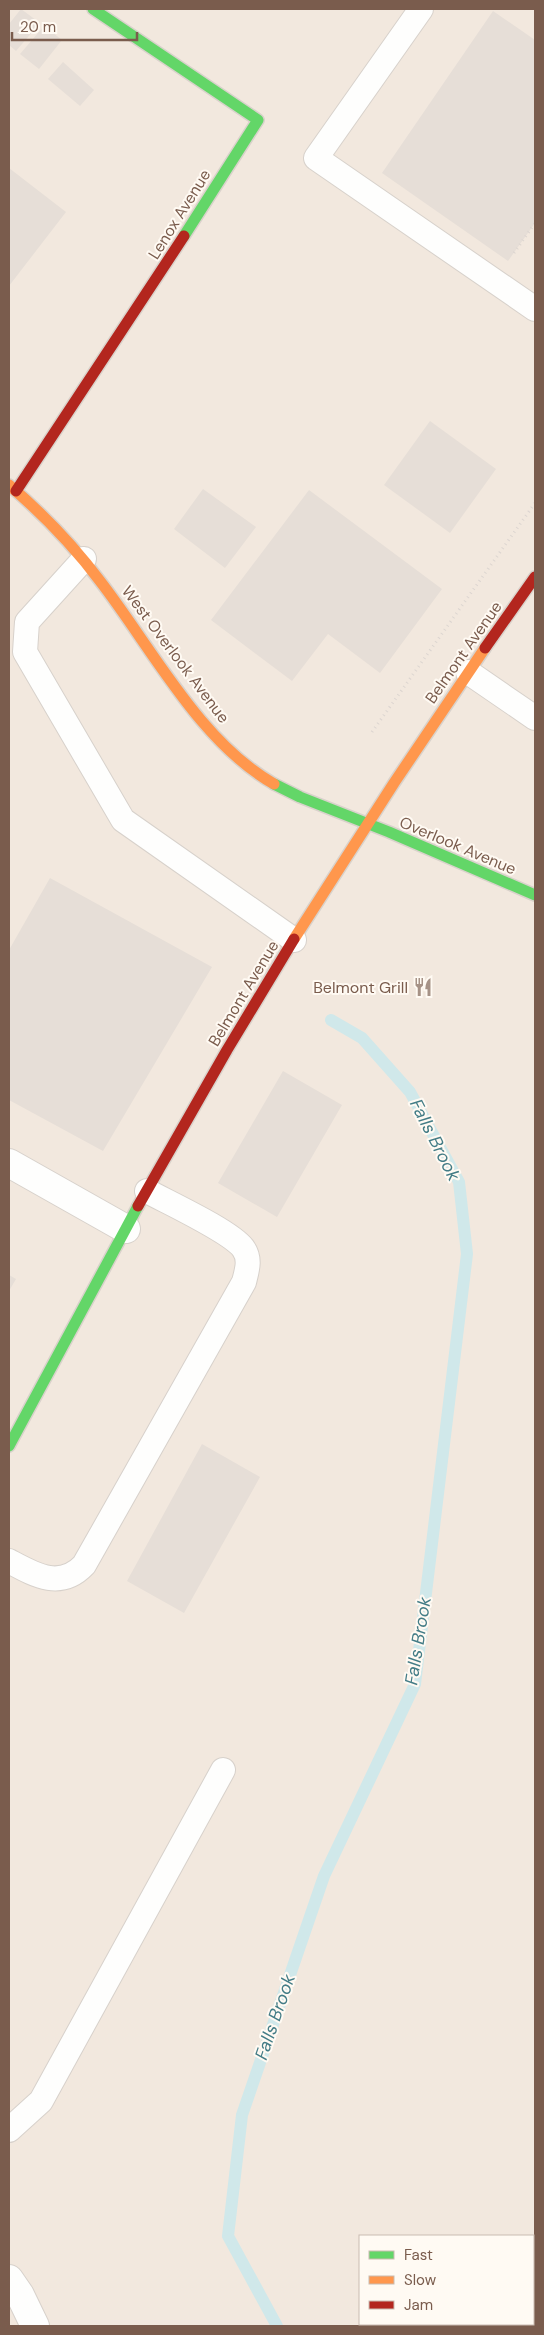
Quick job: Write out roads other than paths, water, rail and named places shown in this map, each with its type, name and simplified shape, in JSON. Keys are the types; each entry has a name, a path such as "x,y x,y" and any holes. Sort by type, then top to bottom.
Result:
{"street":[{"name":"Lenox Avenue","path":"12,488 170,259 258,120 93,9"},
{"name":"West Overlook Avenue","path":"12,488 84,559 198,714 238,758 276,786 302,800 368,824"},
{"name":"Belmont Avenue","path":"9,1446 147,1191 260,993 468,672 535,576"},
{"name":"Overlook Avenue","path":"368,824 535,895"},
{"path":"9,1163 126,1229"},
{"path":"9,2279 20,2295 35,2326"}],"lane":[{"path":"421,9 316,158 535,309"},
{"path":"84,559 27,622 25,652 123,820 294,940"},
{"path":"468,672 532,709"},
{"path":"9,1561 33,1574 55,1579 75,1574 84,1565 244,1282 249,1264 244,1249 227,1234 147,1191"},
{"path":"9,2130 41,2101 223,1770"}],"waterway":[{"name":"Falls Brook","path":"277,2326 228,2236 242,2115 324,1876 415,1684 467,1254 459,1182 410,1092 362,1038 331,1020"}],"place":[{"name":"Belmont Grill","path":"423,987"}]}
